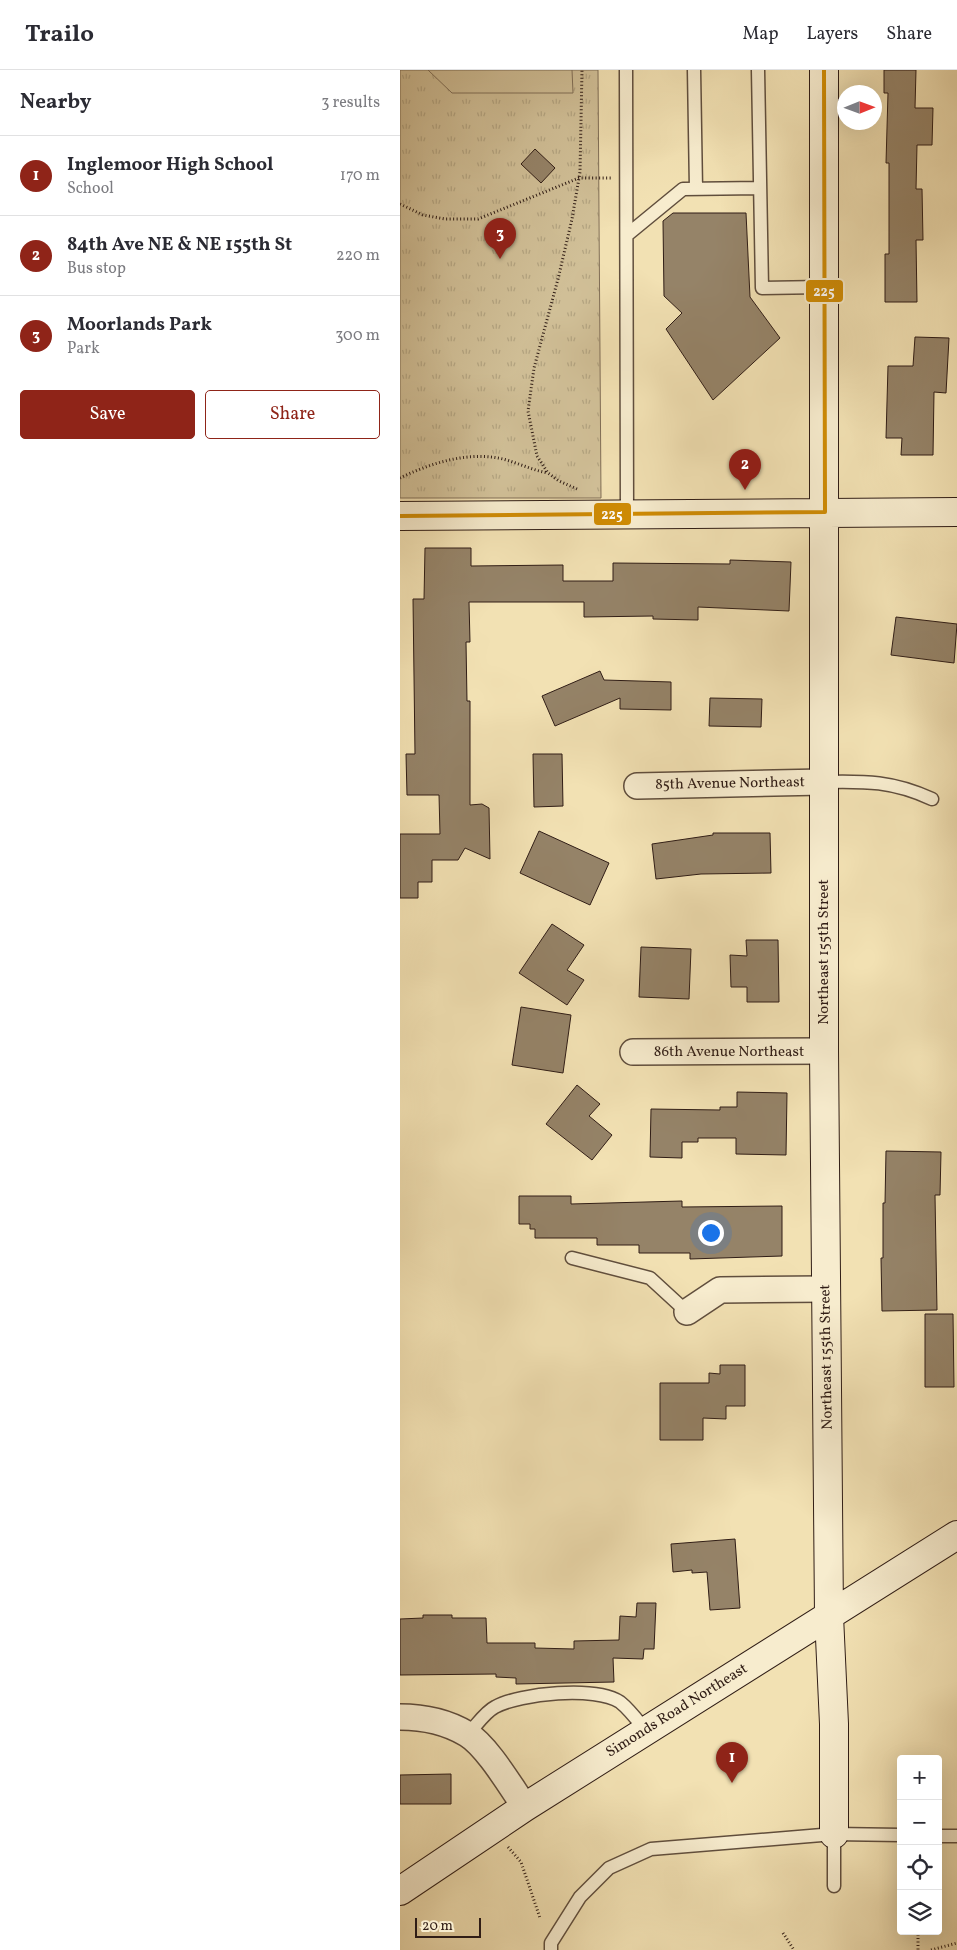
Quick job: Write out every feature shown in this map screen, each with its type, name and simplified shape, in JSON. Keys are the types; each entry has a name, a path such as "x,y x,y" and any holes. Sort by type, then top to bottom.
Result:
{"street":[{"name":"Northeast 155th Street","path":"824,70 824,1051 829,1616 834,1724 834,1834"},
{"path":"400,516 957,512"},
{"name":"85th Avenue Northeast","path":"637,786 823,782"},
{"name":"86th Avenue Northeast","path":"633,1052 824,1051"},
{"path":"687,1312 720,1290 826,1289"},
{"name":"Simonds Road Northeast","path":"400,1891 525,1807 957,1535"},
{"path":"400,1717 437,1721 468,1734 488,1755 525,1807"}],"lane":[{"path":"626,70 627,514"},
{"path":"694,70 696,189"},
{"path":"758,70 762,288 823,287"},
{"path":"627,235 682,189 760,188"},
{"path":"823,782 858,781 884,783 908,788 932,799"},
{"path":"572,1258 650,1278 687,1312"},
{"path":"468,1734 494,1708 519,1698 579,1693 610,1698 618,1702 646,1731"},
{"path":"551,1950 552,1943 580,1897 610,1868 651,1848 834,1834 897,1835"},
{"path":"834,1834 834,1886"},
{"path":"942,1836 957,1836"}],"path":[{"path":"577,489 558,481 548,473 537,456 528,411 528,397 572,219 579,178 583,94 582,70"},
{"path":"400,204 423,215 445,219 478,219 579,178 591,178"},
{"path":"400,478 433,465 466,458 501,459 548,473"},
{"path":"507,1845 522,1862 540,1918"},
{"path":"783,1933 794,1950"},
{"path":"918,1935 918,1950"},
{"path":"931,1950 957,1943"}],"green space":[{"path":"400,70 598,70 601,498 400,498"},
{"path":"428,70 572,70 573,93 452,93"}],"building":[{"path":"884,70 916,70 915,108 933,108 932,145 917,145 916,189 922,189 923,240 916,240 917,302 885,302 885,254 889,254 889,163 886,163 888,93 884,93"},
{"path":"535,149 555,168 541,183 521,164"},
{"path":"673,213 746,213 750,297 780,338 713,400 666,329 682,313 664,296 663,221"},
{"path":"915,337 949,338 946,393 934,392 933,455 901,455 902,438 886,438 888,366 913,366"},
{"path":"425,548 471,548 471,566 563,565 563,581 613,581 613,563 730,564 730,560 791,562 789,611 698,607 698,620 653,619 653,616 584,617 584,602 469,602 470,642 466,642 467,701 470,701 470,805 482,804 489,808 490,859 465,848 458,860 432,860 432,882 418,882 418,898 400,898 400,834 440,834 439,795 407,795 406,754 415,754 413,599 424,599"},
{"path":"896,617 957,624 954,663 891,655"},
{"path":"600,671 604,680 671,682 671,710 620,709 620,698 555,726 542,696"},
{"path":"710,698 762,699 761,727 709,726"},
{"path":"533,754 562,754 563,806 534,807"},
{"path":"539,831 609,863 590,905 520,873"},
{"path":"713,833 770,833 771,873 701,874 656,879 652,844 713,835"},
{"path":"552,924 584,945 567,970 584,980 567,1005 519,973"},
{"path":"746,940 778,940 779,1002 747,1002 747,987 731,987 730,955 747,956"},
{"path":"641,947 691,949 689,999 639,997"},
{"path":"521,1007 571,1015 563,1073 512,1065"},
{"path":"577,1085 600,1104 589,1116 612,1135 592,1160 546,1124"},
{"path":"737,1092 787,1093 786,1155 736,1154 736,1138 698,1138 698,1142 682,1142 682,1158 650,1157 651,1109 720,1110 720,1107 737,1107"},
{"path":"886,1151 941,1152 940,1195 935,1195 937,1310 882,1311 881,1258 883,1258 883,1203 885,1203"},
{"path":"519,1196 571,1196 571,1204 682,1201 682,1207 782,1206 782,1256 690,1259 690,1253 639,1253 639,1245 597,1245 597,1238 535,1238 535,1229 530,1229 530,1224 519,1224"},
{"path":"925,1314 953,1314 954,1387 925,1387"},
{"path":"720,1365 745,1365 745,1406 726,1406 726,1419 703,1418 703,1440 660,1440 660,1383 709,1383 709,1373 720,1374"},
{"path":"735,1539 740,1608 710,1610 707,1572 692,1573 692,1570 673,1572 671,1544"},
{"path":"637,1603 656,1603 654,1649 644,1649 643,1659 613,1658 614,1682 516,1684 516,1678 496,1677 496,1674 400,1675 400,1619 423,1618 423,1615 452,1615 452,1618 486,1618 487,1643 535,1643 535,1648 574,1649 574,1641 619,1640 620,1616 636,1617"},
{"path":"451,1774 451,1804 400,1804 400,1775"}],"transit line":[{"name":"225","path":"824,70 825,512"},
{"name":"225","path":"400,516 825,512"}],"place":[{"name":"Moorlands Park","path":"500,259"},
{"name":"84th Ave NE & NE 155th St","path":"745,490"},
{"name":"Inglemoor High School","path":"732,1783"}]}
